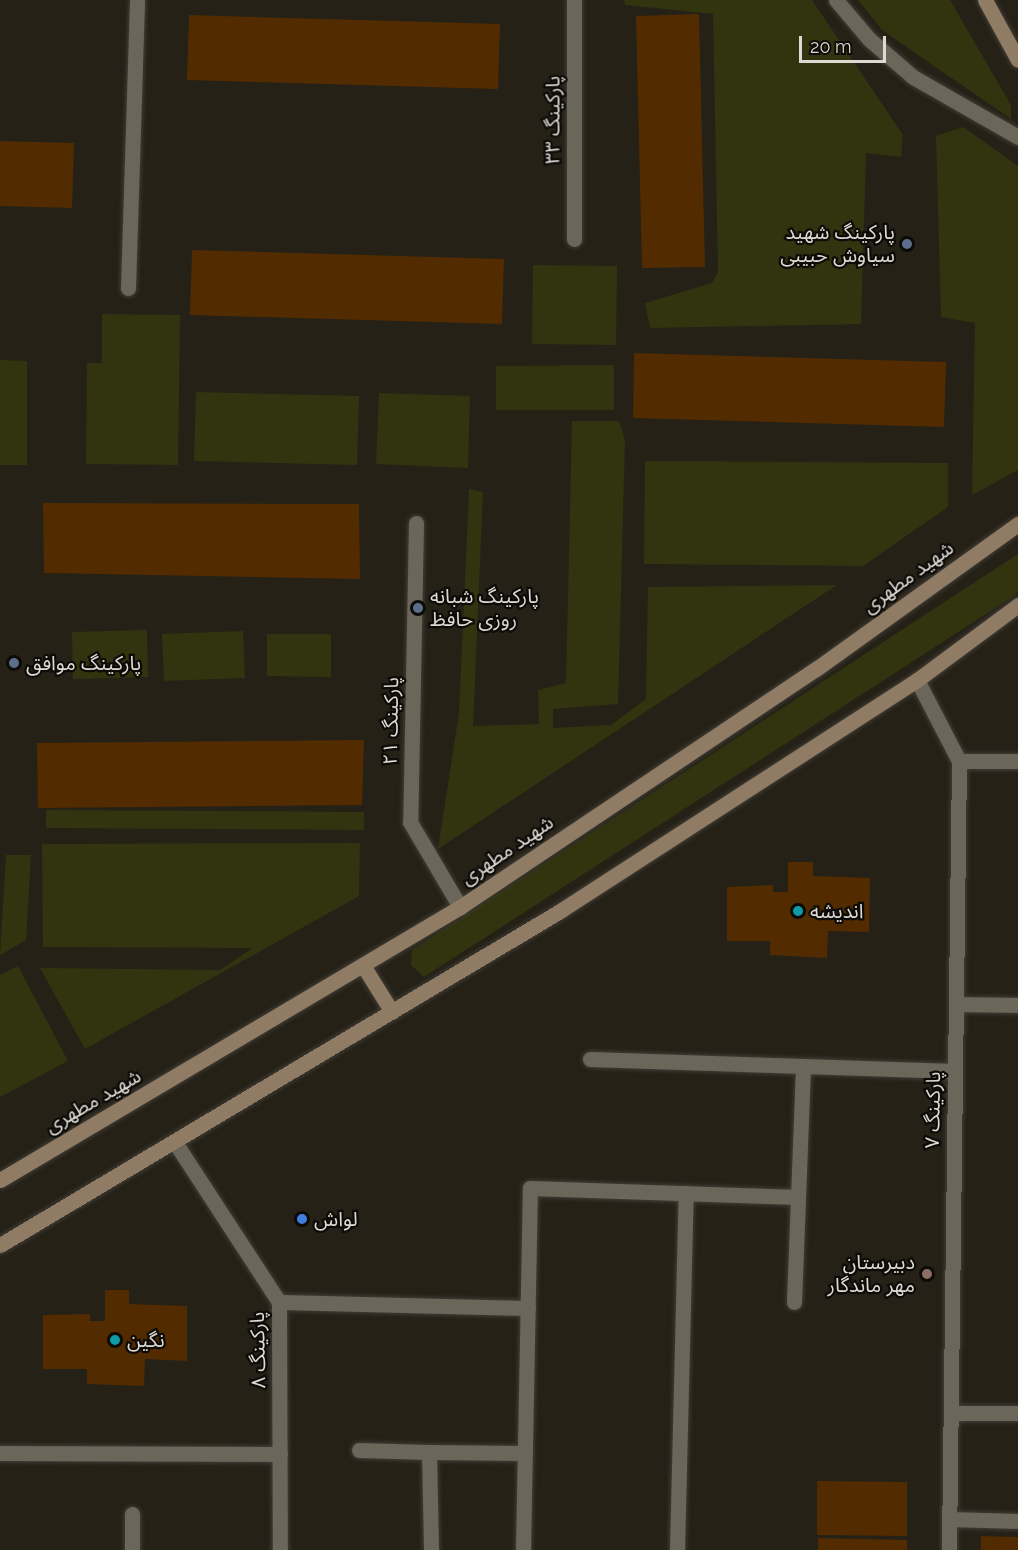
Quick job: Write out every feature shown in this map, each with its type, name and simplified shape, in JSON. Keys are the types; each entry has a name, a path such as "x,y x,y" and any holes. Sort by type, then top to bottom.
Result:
{"main road":[{"path":"985,0 1018,60"},
{"name":"شهید مطهری","path":"0,1180 364,968 460,907 816,669 1018,524"},
{"path":"0,1245 176,1144 561,911 917,680 1018,605"},
{"path":"364,968 392,1012"}],"street":[{"path":"128,288 137,0"},
{"name":"پارکینگ ۳۳","path":"574,0 574,239"},
{"path":"836,0 869,39 913,77 1018,137"},
{"name":"پارکینگ ۲۱","path":"416,523 410,822 460,907"},
{"name":"پارکینگ ۷","path":"917,680 959,761 949,1550"},
{"path":"959,761 1018,761"},
{"path":"956,1004 1018,1005"},
{"path":"590,1059 955,1071"},
{"path":"794,1302 803,1066"},
{"name":"پارکینگ ۸","path":"176,1144 279,1302 280,1550"},
{"path":"523,1550 530,1188 798,1197"},
{"path":"677,1550 686,1193"},
{"path":"279,1302 528,1308"},
{"path":"951,1413 1018,1413"},
{"path":"359,1450 525,1453"},
{"path":"429,1452 430,1550"},
{"path":"0,1453 280,1454"},
{"path":"132,1514 132,1550"},
{"path":"949,1519 1018,1521"}],"green space":[{"path":"624,0 812,0 903,135 901,157 866,153 861,324 650,328 645,303 712,283 718,272 713,14 625,5"},
{"path":"858,0 950,0 1011,105 1011,119 882,30"},
{"path":"963,127 1018,166 1018,470 972,495 975,323 941,317 936,136"},
{"path":"533,265 617,266 616,345 532,344"},
{"path":"102,314 180,315 178,465 86,464 87,363 102,363"},
{"path":"0,360 27,361 27,465 0,465"},
{"path":"614,365 614,410 496,410 496,366"},
{"path":"196,392 359,396 357,465 194,461"},
{"path":"379,393 470,396 468,468 376,464"},
{"path":"572,421 619,421 625,440 618,704 553,709 553,728 611,725 646,699 648,587 837,585 438,849 459,713 469,489 483,492 473,726 539,724 538,690 566,683"},
{"path":"645,461 948,463 948,507 863,566 644,564"},
{"path":"1018,554 1018,592 1011,598 424,977 411,965 412,950"},
{"path":"147,630 148,677 73,679 72,632"},
{"path":"243,631 245,678 164,681 162,634"},
{"path":"267,634 331,634 331,677 267,676"},
{"path":"46,810 364,812 364,830 46,828"},
{"path":"360,843 359,896 85,1049 40,968 220,970 253,948 43,947 42,844"},
{"path":"6,855 31,855 26,940 0,955"},
{"path":"18,966 68,1061 0,1097 0,975"}],"building":[{"path":"699,14 705,267 642,268 636,16"},
{"path":"189,15 500,24 498,89 187,80"},
{"path":"0,141 74,143 72,208 0,206"},
{"path":"192,250 504,259 502,324 190,315"},
{"path":"634,353 946,362 944,427 633,418"},
{"path":"43,503 359,504 360,579 44,573"},
{"path":"364,740 362,805 38,808 37,743"},
{"name":"اندیشه","path":"788,862 813,862 813,876 870,878 869,932 828,931 827,958 770,955 770,941 727,941 727,887 773,885 773,892 788,892"},
{"name":"نگین","path":"105,1290 129,1290 129,1304 187,1306 187,1361 145,1359 144,1386 87,1384 87,1369 43,1369 43,1315 90,1314 90,1321 105,1321"},
{"path":"817,1481 907,1482 907,1536 817,1535"},
{"path":"981,1536 1018,1537 1018,1550 981,1550"},
{"path":"818,1538 907,1540 907,1550 818,1550"}],"place":[{"name":"پارکینگ شهید سیاوش حبیبی","path":"907,244"},
{"name":"پارکینگ شبانه روزی حافظ","path":"418,608"},
{"name":"پارکینگ موافق","path":"14,663"},
{"name":"اندیشه","path":"798,911"},
{"name":"لواش","path":"302,1219"},
{"name":"دبیرستان مهر ماندگار","path":"927,1274"},
{"name":"نگین","path":"115,1340"}]}
